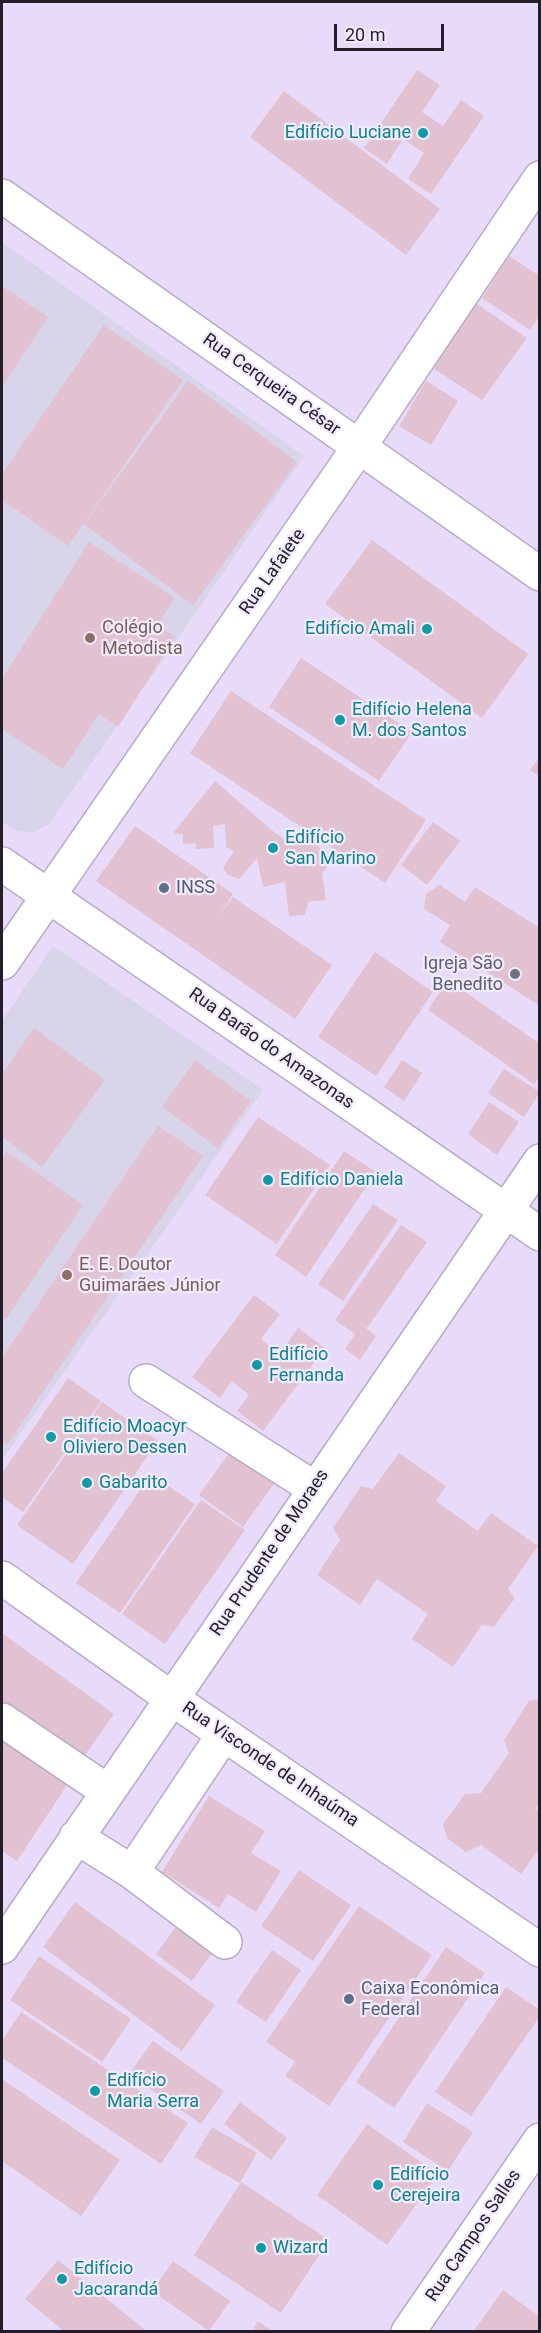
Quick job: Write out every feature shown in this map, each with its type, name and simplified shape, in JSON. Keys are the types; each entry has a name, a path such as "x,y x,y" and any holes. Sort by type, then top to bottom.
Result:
{"street":[{"name":"Rua Lafaiete","path":"2,963 359,447 540,178"},
{"name":"Rua Cerqueira César","path":"2,196 540,574"},
{"name":"Rua Barão do Amazonas","path":"2,864 540,1234"},
{"name":"Rua Prudente de Moraes","path":"2,1947 540,1161"},
{"path":"146,1382 314,1488"},
{"name":"Rua Visconde de Inhaúma","path":"2,1578 171,1698 540,1950"},
{"path":"2,1720 107,1791"},
{"path":"132,1872 224,1734"},
{"path":"76,1837 132,1872 225,1942"},
{"name":"Rua Campos Salles","path":"408,2331 540,2140"}],"shaded area":[{"name":"Colégio Metodista","path":"2,242 304,456 49,824 35,832 16,831 2,821"},
{"name":"E. E. Doutor Guimarães Júnior","path":"53,946 263,1090 2,1460 2,1021"}],"building":[{"name":"Edifício Luciane","path":"417,70 440,85 422,112 443,126 461,100 484,116 431,194 408,179 424,153 403,139 387,164 364,148"},
{"path":"284,91 440,209 406,255 250,137"},
{"path":"509,256 540,276 540,315 530,330 482,298"},
{"path":"2,286 48,317 2,387"},
{"path":"474,302 527,338 482,400 434,369"},
{"path":"104,325 183,380 68,546 2,500 2,474"},
{"path":"188,381 297,462 193,605 84,524"},
{"path":"426,381 458,401 431,445 399,426"},
{"name":"Edifício Amali","path":"372,540 528,654 482,718 325,604"},
{"path":"89,542 175,598 157,625 175,637 118,727 99,714 63,769 2,729 2,679"},
{"name":"Edifício Helena M. dos Santos","path":"301,658 412,732 379,781 269,707"},
{"path":"231,691 426,820 385,883 190,753"},
{"path":"540,757 540,777 530,770"},
{"name":"Edifício San Marino","path":"215,781 274,832 293,845 307,838 333,859 322,873 326,900 308,902 305,915 289,916 285,882 263,887 257,858 239,879 228,875 223,868 234,851 226,847 225,824 213,826 214,848 195,849 196,843 183,844 183,834 173,833"},
{"path":"433,822 460,841 427,885 401,865"},
{"path":"135,826 233,894 219,916 233,897 332,965 295,1019 96,881"},
{"name":"Igreja São Benedito","path":"440,885 465,902 475,887 540,928 540,1006 440,942 450,925 424,909 426,894"},
{"path":"375,952 433,992 376,1076 318,1037"},
{"path":"448,980 540,1044 540,1076 534,1084 428,1010"},
{"path":"34,1028 105,1080 42,1167 2,1137 2,1074"},
{"path":"195,1060 251,1101 218,1148 162,1107"},
{"path":"402,1060 422,1073 404,1101 384,1087"},
{"path":"504,1069 540,1092 524,1117 488,1093"},
{"path":"489,1102 519,1122 497,1155 468,1134"},
{"name":"Edifício Daniela","path":"258,1117 330,1165 277,1244 205,1195"},
{"path":"158,1126 203,1156 7,1445 2,1441 2,1358"},
{"path":"344,1151 376,1172 306,1277 275,1255"},
{"path":"7,1152 83,1205 6,1319 2,1316 2,1160"},
{"path":"373,1204 398,1220 343,1301 318,1284"},
{"path":"401,1225 427,1242 367,1328 361,1324 376,1336 360,1360 345,1349 355,1334 335,1320"},
{"name":"Edifício Fernanda","path":"254,1295 280,1314 261,1339 280,1353 298,1328 325,1348 263,1431 237,1411 249,1395 232,1381 220,1398 192,1377"},
{"name":"Edifício Moacyr Oliviero Dessen","path":"68,1378 101,1401 23,1512 2,1497 2,1473"},
{"name":"Gabarito","path":"102,1402 158,1441 73,1564 17,1525"},
{"path":"232,1449 276,1481 243,1527 199,1495"},
{"path":"399,1453 446,1486 436,1501 478,1531 491,1513 538,1546 508,1589 515,1598 494,1627 482,1625 453,1667 412,1639 428,1614 377,1579 360,1605 317,1575 340,1540 333,1528 361,1486 373,1489"},
{"path":"151,1474 195,1504 120,1613 76,1583"},
{"path":"201,1500 245,1530 165,1644 122,1614"},
{"path":"2,1633 114,1714 81,1761 2,1703"},
{"path":"540,1699 540,1802 535,1809 540,1812 540,1848 521,1874 481,1845 466,1852 447,1838 443,1824 465,1794 481,1793 509,1753 504,1740 529,1701"},
{"path":"2,1736 69,1782 17,1861 2,1851"},
{"path":"209,1796 265,1831 251,1853 281,1871 256,1912 228,1894 219,1908 162,1872"},
{"path":"299,1870 351,1905 313,1961 261,1926"},
{"path":"75,1902 215,2005 182,2051 43,1947"},
{"name":"Caixa Econômica Federal","path":"359,1906 432,1955 329,2106 285,2076 295,2062 266,2042"},
{"path":"176,1927 212,1953 192,1981 156,1954"},
{"path":"446,1947 485,1973 394,2108 356,2082"},
{"path":"272,1950 301,1970 266,2022 236,2002"},
{"path":"39,1956 131,2019 102,2062 10,2000"},
{"path":"506,1987 540,2010 540,2016 471,2116 435,2092"},
{"name":"Edifício Maria Serra","path":"21,2012 188,2123 161,2164 2,2058 2,2041"},
{"path":"153,2041 224,2091 201,2124 129,2074"},
{"path":"2,2079 120,2160 81,2216 2,2161"},
{"path":"240,2102 287,2138 271,2160 224,2124"},
{"path":"427,2103 473,2132 448,2171 403,2142"},
{"name":"Edifício Cerejeira","path":"367,2124 438,2174 387,2245 317,2195"},
{"path":"212,2127 257,2153 240,2183 194,2157"},
{"name":"Wizard","path":"241,2182 329,2240 281,2313 194,2255"},
{"name":"Edifício Jacarandá","path":"58,2260 144,2329 142,2332 65,2332 25,2299"},
{"path":"173,2261 230,2301 209,2331 152,2291"},
{"path":"503,2290 540,2317 540,2332 473,2332"},
{"path":"258,2321 274,2332 251,2332"}],"place":[{"name":"Edifício Luciane","path":"423,133"},
{"name":"Edifício Amali","path":"427,629"},
{"name":"Colégio Metodista","path":"90,638"},
{"name":"Edifício Helena M. dos Santos","path":"340,720"},
{"name":"Edifício San Marino","path":"273,848"},
{"name":"INSS","path":"164,888"},
{"name":"Igreja São Benedito","path":"515,974"},
{"name":"Edifício Daniela","path":"268,1180"},
{"name":"E. E. Doutor Guimarães Júnior","path":"67,1275"},
{"name":"Edifício Fernanda","path":"257,1365"},
{"name":"Edifício Moacyr Oliviero Dessen","path":"51,1437"},
{"name":"Gabarito","path":"87,1483"},
{"name":"Caixa Econômica Federal","path":"349,1999"},
{"name":"Edifício Maria Serra","path":"95,2091"},
{"name":"Edifício Cerejeira","path":"378,2185"},
{"name":"Wizard","path":"261,2248"},
{"name":"Edifício Jacarandá","path":"62,2279"}]}
